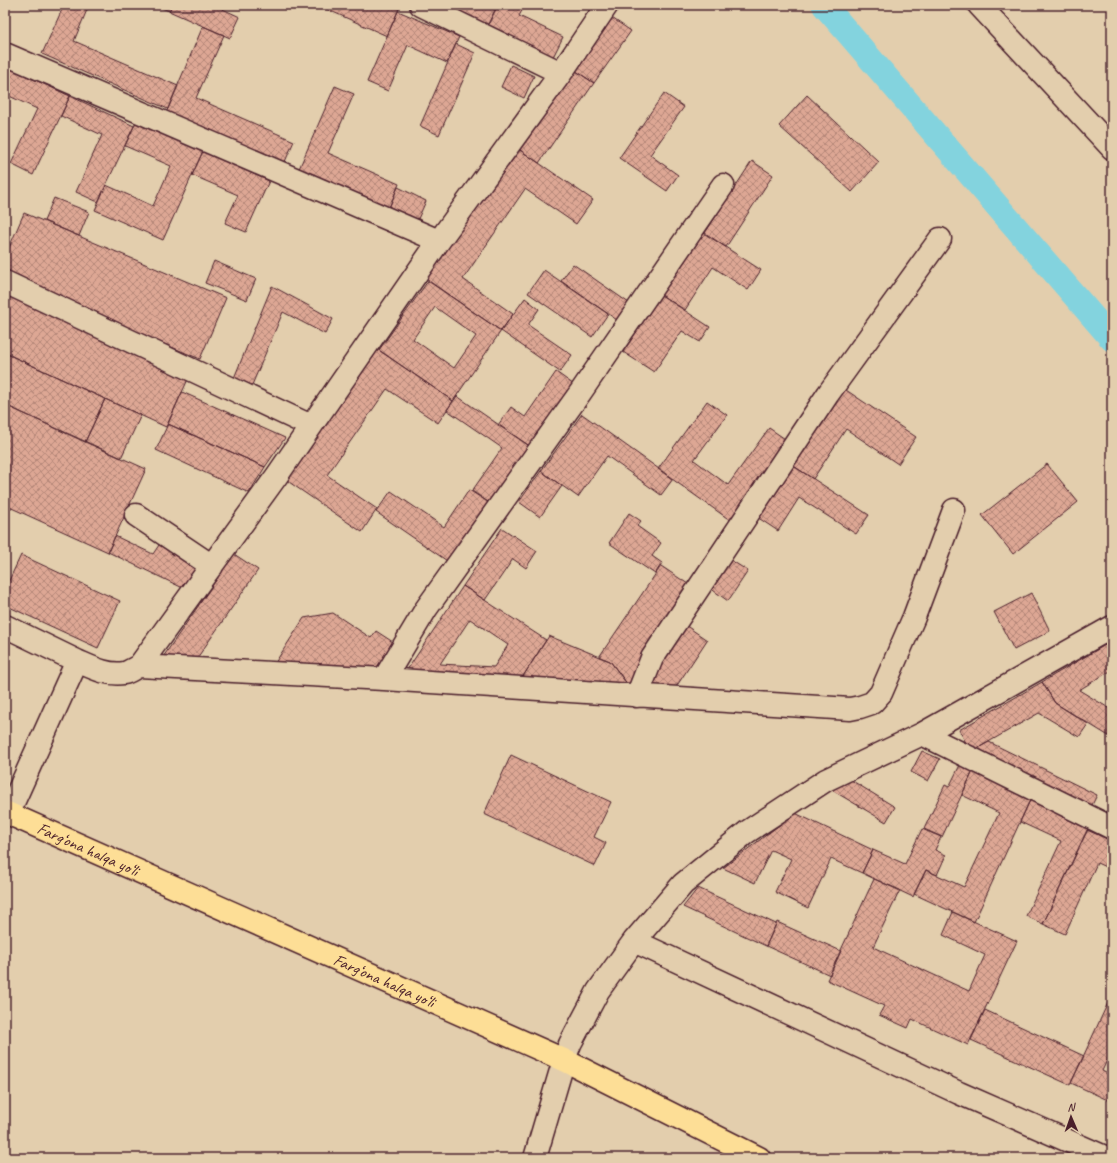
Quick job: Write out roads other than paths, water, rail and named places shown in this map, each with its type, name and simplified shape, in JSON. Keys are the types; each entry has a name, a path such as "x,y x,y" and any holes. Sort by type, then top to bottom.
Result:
{"highway":[{"name":"Farg‘ona halqa yo‘li","path":"7,813 564,1060 759,1158"}],"street":[{"path":"421,5 561,73"},
{"path":"139,666 276,477 439,241 561,73 607,5"},
{"path":"979,5 1112,148"},
{"path":"5,54 439,241"},
{"path":"384,679 426,609 580,393 723,185"},
{"path":"637,696 652,658 661,644 828,394 940,239"},
{"path":"5,282 311,426"},
{"path":"5,626 77,661 102,671 115,674 124,673 139,666 384,679 637,696 850,708 860,707 872,703 881,693 914,617 954,510"},
{"path":"136,515 212,566"},
{"path":"535,1158 570,1044 598,990 634,941 683,884 747,832 826,780 922,734 1112,627"},
{"path":"7,813 77,661"},
{"path":"922,734 1112,828"},
{"path":"634,941 959,1093 1107,1158"}],"waterway":[{"path":"824,5 1112,339"}]}
